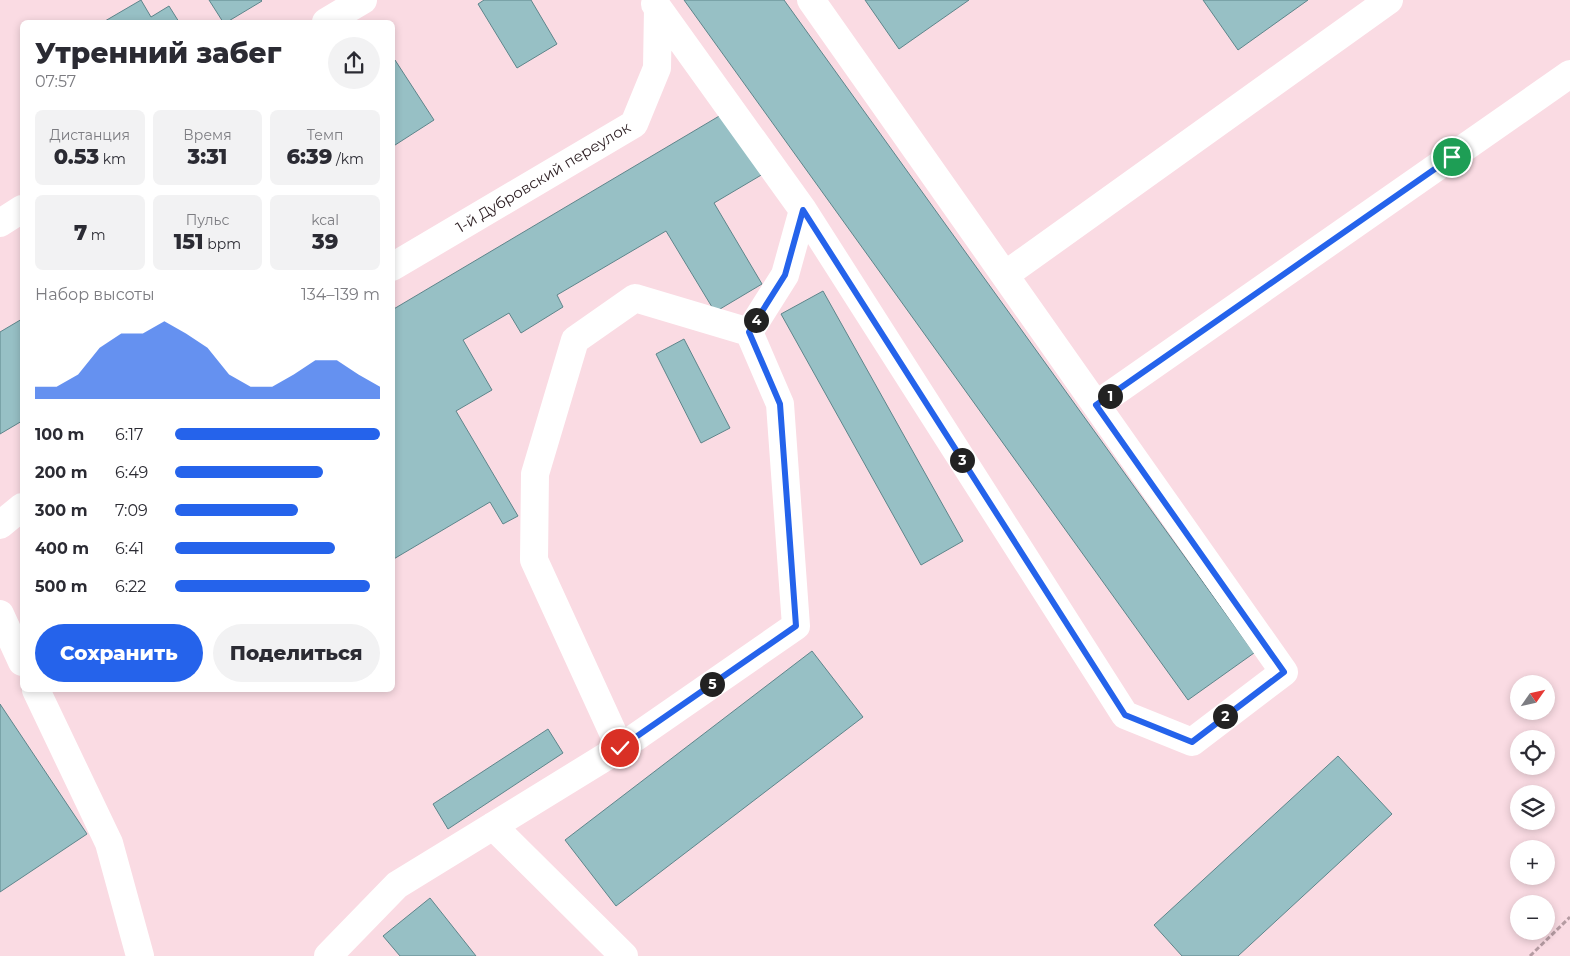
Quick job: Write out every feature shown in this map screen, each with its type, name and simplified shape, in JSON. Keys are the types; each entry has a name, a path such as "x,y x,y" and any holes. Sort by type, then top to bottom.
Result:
{"street":[{"path":"329,20 363,0"},
{"path":"655,4 803,210 1125,715 1192,742 1284,672 811,0"},
{"path":"1005,275 1389,0"},
{"name":"1-й Дубровский переулок","path":"395,265 634,124 657,68 655,4"},
{"path":"1096,405 1570,74"},
{"path":"749,332 785,275 803,210"},
{"path":"0,223 20,211"},
{"path":"620,748 534,560 535,474 575,340 635,298 749,332"},
{"path":"328,956 397,885 620,748 796,626 780,404 749,332"},
{"path":"0,525 20,510"},
{"path":"0,614 20,658"},
{"path":"37,692 108,843 140,956"},
{"path":"492,826 624,956"}],"path":[{"path":"1530,956 1570,917"}],"building":[{"path":"141,0 151,17 169,6 178,20 107,20"},
{"path":"209,0 262,1 230,20 222,20"},
{"path":"484,0 531,0 557,44 517,68 478,4"},
{"path":"684,0 784,0 1254,653 1188,700"},
{"path":"865,0 969,0 899,49"},
{"path":"1203,0 1308,0 1238,50"},
{"path":"395,60 434,120 395,145"},
{"path":"726,112 763,174 714,203 762,284 715,312 666,231 557,295 563,307 521,333 509,313 463,340 492,390 456,411 518,516 503,524 490,502 395,558 395,308"},
{"path":"823,291 963,541 921,565 781,314"},
{"path":"20,320 20,422 0,434 0,332"},
{"path":"684,339 730,428 701,443 656,354"},
{"path":"812,651 863,717 616,906 565,840"},
{"path":"0,704 87,834 0,892"},
{"path":"548,729 563,753 448,829 433,804"},
{"path":"1338,756 1392,814 1238,956 1182,956 1154,925"},
{"path":"430,898 476,956 400,956 383,936"}],"route":[{"path":"620,748 796,626 780,404 749,332 785,275 803,210 1125,715 1192,742 1284,672 1096,405 1452,157"}]}
